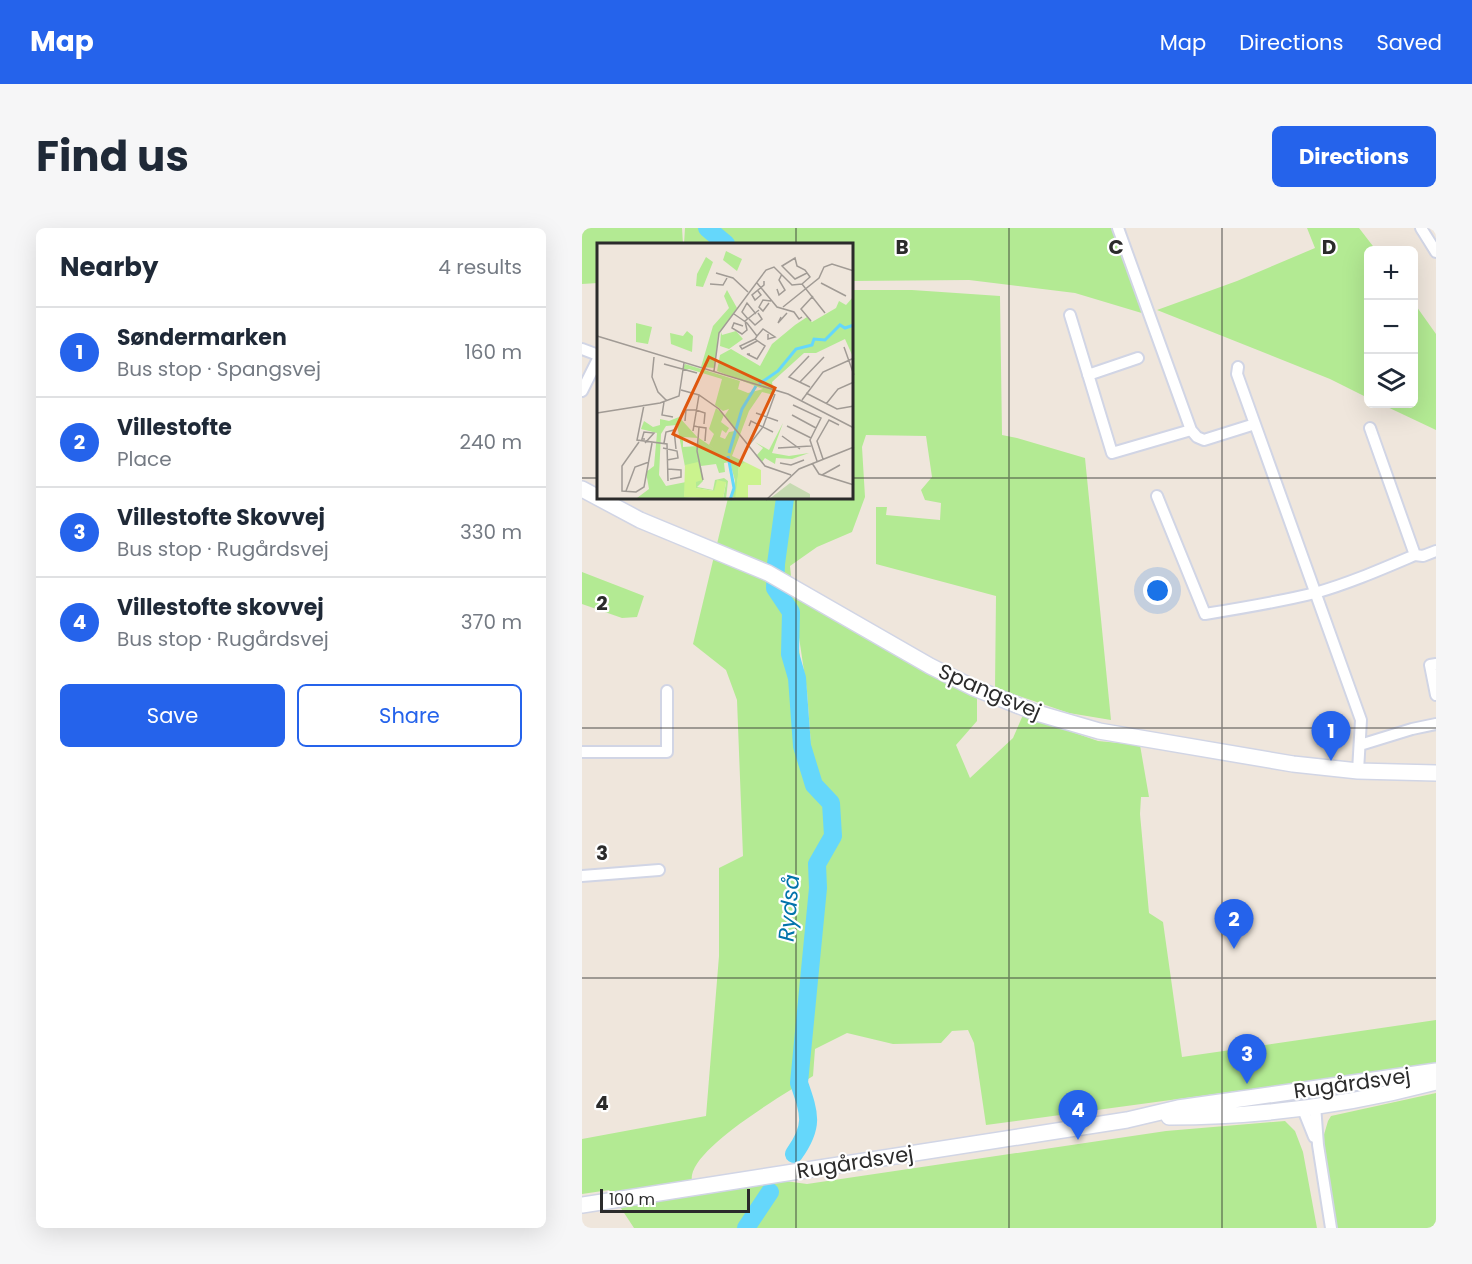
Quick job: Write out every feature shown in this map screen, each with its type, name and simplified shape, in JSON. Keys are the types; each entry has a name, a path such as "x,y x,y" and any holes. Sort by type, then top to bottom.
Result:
{"main road":[{"name":"Spangsvej","path":"582,489 597,497"},
{"name":"Spangsvej","path":"603,500 640,520 768,573 942,672 974,688 1037,713 1099,731 1293,764 1358,771 1436,773"},
{"name":"Rugårdsvej","path":"582,1205 1127,1120 1163,1117 1223,1117 1309,1098 1355,1091 1389,1078 1436,1071"},
{"name":"Rugårdsvej","path":"1309,1098 1378,1096 1436,1082"}],"street":[{"path":"1118,228 1191,430 1197,437 1204,440 1255,424"},
{"path":"1421,228 1436,252"},
{"path":"1070,315 1112,453 1191,430"},
{"path":"582,349 597,356"},
{"path":"1088,375 1138,358"},
{"path":"582,391 597,359"},
{"path":"1238,368 1237,374 1361,720 1358,771"},
{"path":"1370,428 1415,555"},
{"path":"1157,495 1205,614 1268,604 1316,592 1368,575 1415,555 1423,556 1436,551"},
{"path":"1436,664 1430,665 1436,695"},
{"path":"582,752 667,752 667,691"},
{"path":"1360,745 1436,724"},
{"path":"582,876 659,870"},
{"path":"1309,1098 1331,1228"}],"green space":[{"path":"582,228 682,228 683,243 597,243 597,283 582,284"},
{"path":"685,228 1114,228 1145,314 1075,293 969,280 854,281 854,243 684,243"},
{"path":"1307,228 1359,228 1373,246 1364,246 1364,396 1330,379 1157,310 1237,281 1315,248"},
{"path":"854,290 912,290 1000,296 1002,435 1085,458 1111,720 1069,713 995,688 996,596 876,564 876,507 887,507 886,515 940,520 941,503 925,500 921,490 932,477 926,436 866,435 862,447 865,497 852,532 817,547 790,566 793,596 977,696 977,721 956,745 970,778 1013,738 1023,715 1098,741 1140,745 1149,797 1141,797 1140,814 1149,913 1163,922 1182,1057 1436,1020 1436,1064 986,1125 974,1043 968,1030 952,1031 941,1043 893,1044 847,1033 815,1049 813,1076 745,1120 710,1149 698,1163 692,1175 693,1194 785,1181 807,1184 1166,1131 1285,1121 1295,1131 1303,1152 1317,1228 634,1228 609,1190 582,1194 582,1139 706,1116 719,956 719,868 743,856 737,700 726,670 693,644 728,500 854,500","holes":["796,624 807,691 811,746"]},
{"path":"1418,309 1436,334 1436,430 1389,408 1418,408"},
{"path":"582,572 644,596 637,617 622,618 582,604"},
{"path":"1436,1093 1436,1228 1337,1228 1323,1138 1331,1116"}],"waterway":[{"name":"Rydså","path":"707,228 725,243"},
{"name":"Rydså","path":"785,500 775,588 791,612 790,654 797,678 802,746 814,785 831,803 833,836 817,864 818,888 799,1083 808,1112 808,1120 805,1136 794,1154"},
{"name":"Rydså","path":"746,1228 770,1192"}],"place":[{"name":"Søndermarken","path":"1331,761"},
{"name":"Villestofte","path":"1234,949"},
{"name":"Villestofte Skovvej","path":"1247,1084"},
{"name":"Villestofte skovvej","path":"1078,1140"}]}
